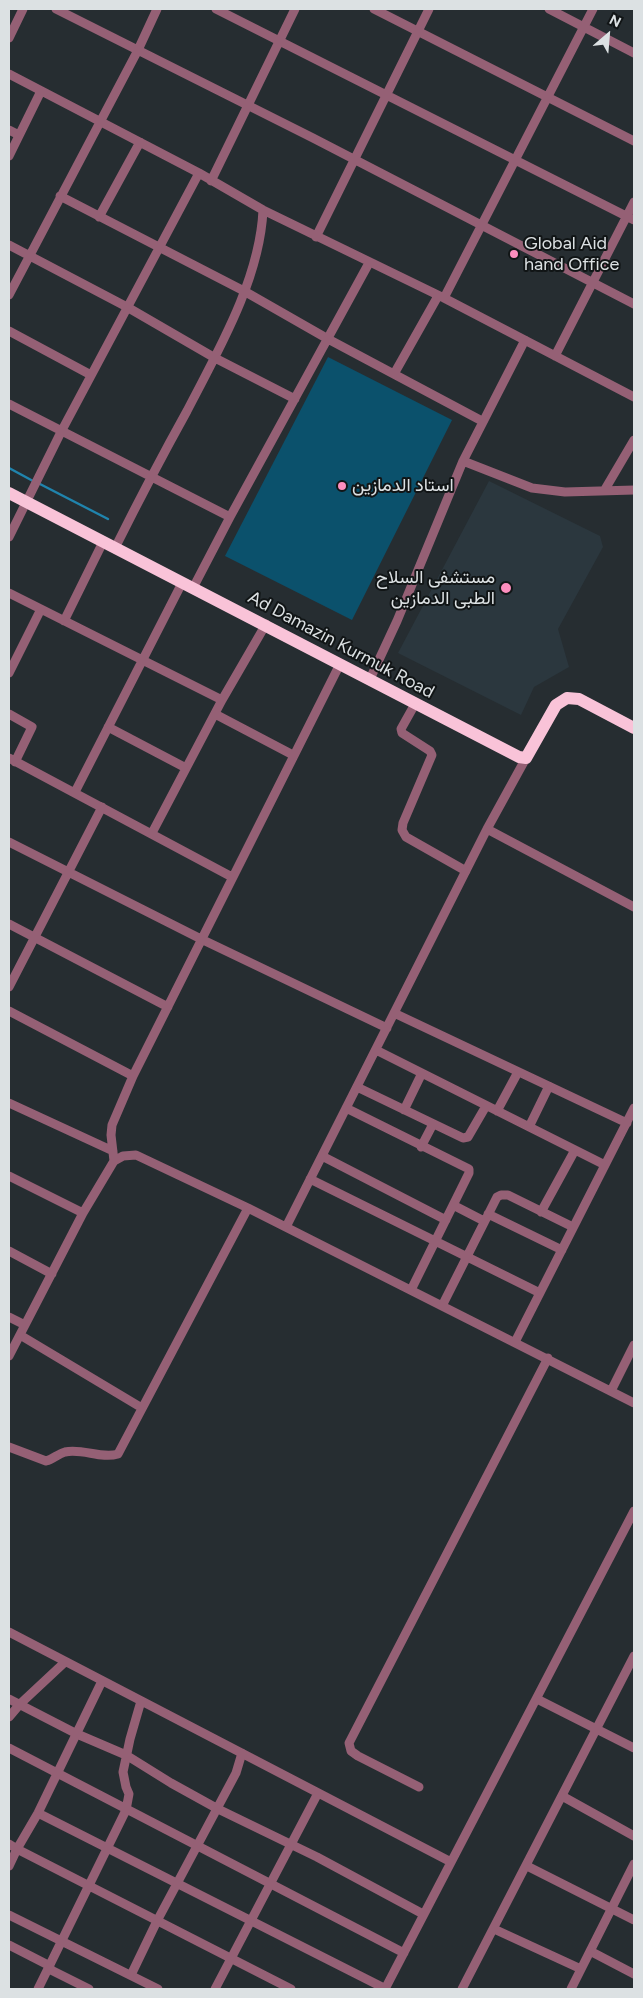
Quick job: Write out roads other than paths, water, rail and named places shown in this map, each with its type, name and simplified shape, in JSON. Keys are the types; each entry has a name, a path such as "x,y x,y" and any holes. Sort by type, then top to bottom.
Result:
{"highway":[{"name":"Ad Damazin Kurmuk Road","path":"9,493 188,586 266,624 415,704 519,757 526,758"},
{"path":"526,758 556,705 566,698 579,699 634,728"}],"street":[{"path":"9,38 23,9"},
{"path":"56,9 355,159 634,304"},
{"path":"9,295 138,50 157,9"},
{"path":"216,9 631,218"},
{"path":"211,181 295,9"},
{"path":"374,9 634,141"},
{"path":"316,237 386,93 430,9"},
{"path":"549,9 584,25 634,53"},
{"path":"394,374 441,297 482,224 593,9"},
{"path":"9,74 199,173 263,210 441,297 634,397"},
{"path":"9,156 41,91"},
{"path":"9,130 19,135"},
{"path":"99,217 140,142"},
{"path":"9,538 61,432 157,248 199,173"},
{"path":"60,196 157,248 244,291 328,339 482,421"},
{"path":"555,356 631,218 634,202"},
{"path":"115,548 214,358 244,291 260,242 263,210"},
{"path":"9,245 127,308 214,358 295,399"},
{"path":"75,792 143,660 230,517 369,263"},
{"path":"9,331 91,375"},
{"path":"370,679 397,622 463,461 525,340"},
{"path":"9,404 230,517"},
{"path":"604,491 634,440"},
{"path":"463,461 532,488 565,492 634,490"},
{"path":"64,621 103,542"},
{"path":"9,592 41,610 222,700"},
{"path":"9,673 41,610"},
{"path":"152,833 214,714 266,624"},
{"path":"9,1356 114,1156 111,1135 112,1125 133,1076 340,664"},
{"path":"415,704 402,729 402,733 430,751 432,755 403,823 402,830 406,837 466,871"},
{"path":"9,714 32,727 12,760 232,877"},
{"path":"214,714 293,755"},
{"path":"108,727 186,768"},
{"path":"286,1227 487,829 526,758"},
{"path":"9,987 102,807"},
{"path":"487,829 634,907"},
{"path":"9,842 201,939 387,1028"},
{"path":"9,924 168,1007"},
{"path":"9,1011 133,1076"},
{"path":"394,1013 627,1123"},
{"path":"376,1050 605,1166"},
{"path":"497,1111 518,1072"},
{"path":"404,1110 422,1073"},
{"path":"529,1127 549,1086"},
{"path":"357,1087 466,1138 486,1106"},
{"path":"9,1102 114,1156 136,1155 248,1208 634,1403"},
{"path":"346,1108 469,1169 469,1173 411,1290"},
{"path":"515,1342 634,1108"},
{"path":"421,1146 433,1124"},
{"path":"541,1212 575,1150"},
{"path":"322,1156 446,1220"},
{"path":"9,1176 83,1213"},
{"path":"310,1179 540,1293"},
{"path":"442,1306 497,1197 508,1195 573,1227"},
{"path":"453,1205 562,1250"},
{"path":"9,1448 46,1460 65,1452 86,1452 112,1456 118,1454 248,1208"},
{"path":"9,1251 52,1274"},
{"path":"9,1317 25,1325"},
{"path":"20,1334 142,1408"},
{"path":"610,1391 634,1345"},
{"path":"419,1787 358,1756 351,1751 349,1743 548,1358"},
{"path":"38,1813 386,1989 634,1511"},
{"path":"9,1632 451,1862"},
{"path":"462,1989 634,1658"},
{"path":"9,1718 20,1704 65,1662"},
{"path":"9,1866 38,1813 102,1681"},
{"path":"9,1698 76,1734 126,1755 218,1809 317,1857 424,1914"},
{"path":"537,1699 634,1748"},
{"path":"38,1989 126,1810 129,1794 123,1772 141,1701"},
{"path":"9,1748 404,1953"},
{"path":"131,1975 157,1921 236,1773 242,1753"},
{"path":"215,1989 318,1793"},
{"path":"562,1796 634,1836"},
{"path":"9,1844 291,1989"},
{"path":"571,1989 634,1864"},
{"path":"527,1866 634,1920"},
{"path":"9,1915 158,1989"},
{"path":"494,1929 581,1969"},
{"path":"9,1945 89,1989"},
{"path":"590,1950 634,1974"}],"waterway":[{"path":"9,468 33,481"},
{"path":"38,483 108,519"}],"place":[{"name":"Global Aid hand Office","path":"514,254"},
{"name":"استاد الدمازين","path":"342,486"},
{"name":"مستشفى السلاح الطبى الدمازين","path":"506,588"}]}
